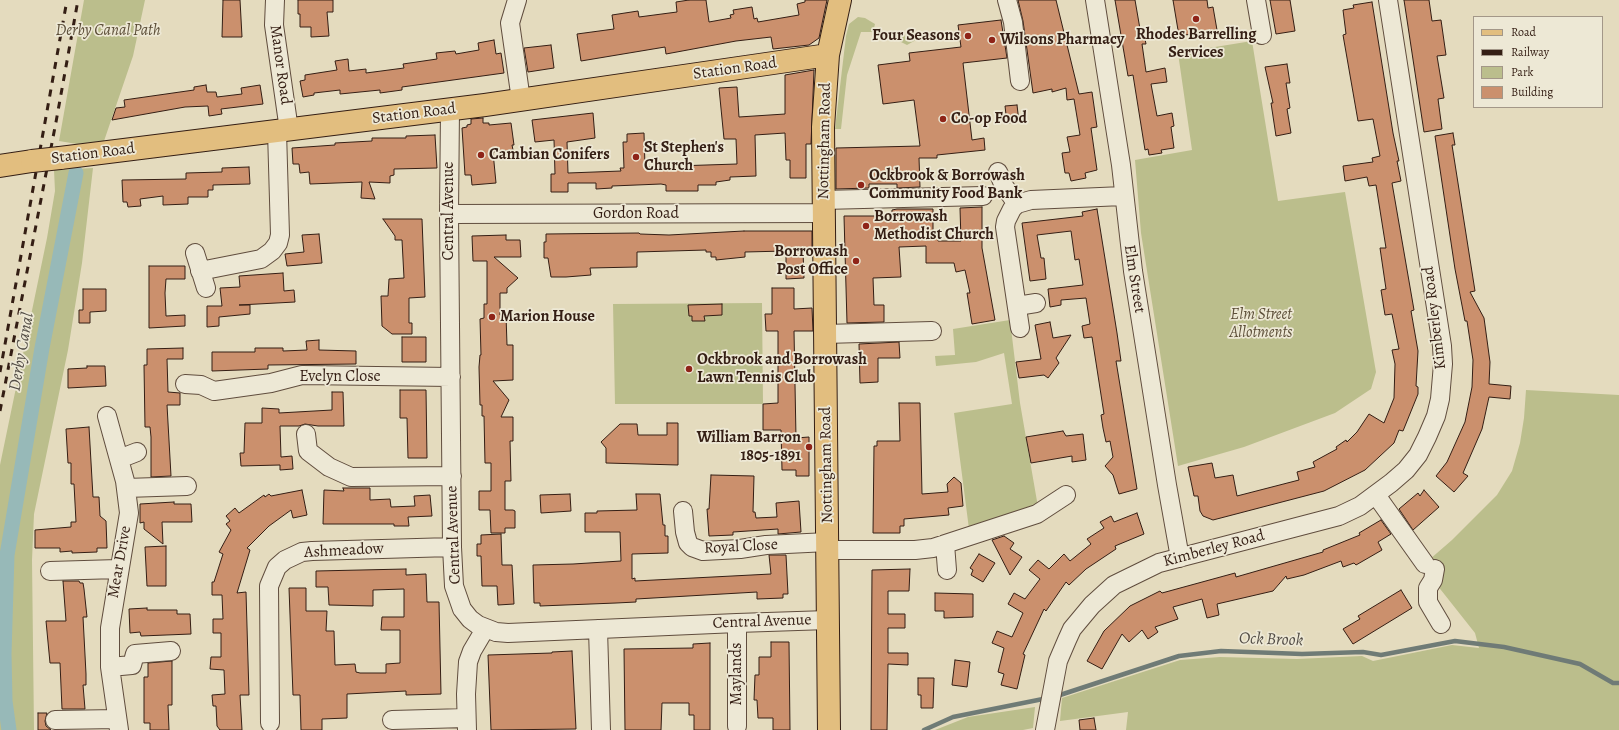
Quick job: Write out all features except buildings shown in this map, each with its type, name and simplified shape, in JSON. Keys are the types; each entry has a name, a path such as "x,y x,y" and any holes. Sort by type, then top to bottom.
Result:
{"main road":[{"name":"Nottingham Road","path":"829,730 823,123 828,55 840,0"},
{"name":"Station Road","path":"0,166 521,100 828,55"}],"street":[{"name":"Manor Road","path":"200,271 261,259 272,251 278,243 280,235 283,131 274,25 275,0"},
{"path":"517,0 510,23 521,100"},
{"path":"1007,0 1013,22 1020,81"},
{"name":"Elm Street","path":"1095,0 1121,165 1123,196 1146,355 1180,558"},
{"path":"1256,0 1262,35"},
{"name":"Kimberley Road","path":"1045,730 1058,661 1072,629 1092,605 1114,585 1159,563 1339,516 1376,496 1406,470 1418,455 1427,437 1436,416 1440,399 1443,364 1442,346 1388,0"},
{"name":"Central Avenue","path":"450,109 449,214 452,547 454,586 457,599 462,609 470,619 485,629 508,633 737,622 828,620"},
{"path":"998,172 1009,195 1017,204"},
{"name":"Gordon Road","path":"449,214 823,206 983,196"},
{"path":"1020,328 1005,227 1008,214 1017,204 1031,200 1123,196"},
{"path":"194,252 206,288"},
{"path":"1017,306 1036,303"},
{"path":"825,334 932,331"},
{"name":"Evelyn Close","path":"185,384 201,385 214,391 271,383 302,375 450,377"},
{"name":"Mear Drive","path":"107,416 126,488 128,518 118,570 110,628 110,667 118,724"},
{"path":"306,434 308,450 329,467 351,476 452,476"},
{"path":"119,459 137,452"},
{"path":"126,488 187,486"},
{"path":"828,546 914,550 945,544 1037,514 1066,495"},
{"path":"1376,496 1430,566 1433,580 1428,588 1428,602 1441,624"},
{"name":"Royal Close","path":"683,511 685,532 688,543 692,547 703,551 740,549 766,545 828,546"},
{"path":"945,544 947,570"},
{"name":"Ashmeadow","path":"270,723 269,586 277,567 285,560 302,552 452,547"},
{"path":"50,571 118,570"},
{"name":"Maylands","path":"737,622 737,726"},
{"path":"392,720 467,724 468,662 472,651 485,629"},
{"path":"598,629 601,730"},
{"path":"110,667 132,665 135,654 171,651"},
{"path":"55,720 118,724"}],"green space":[{"name":"Derby Canal Path","path":"84,0 145,0 133,56 104,141 77,144 59,141"},
{"path":"858,17 865,18 875,24 873,32 861,32 847,75 841,129 835,129 846,36 849,24"},
{"path":"921,31 923,36 907,45 895,39 905,35 906,38"},
{"name":"Elm Street Allotments","path":"1252,41 1278,201 1345,192 1376,372 1371,389 1335,413 1244,447 1178,466 1141,233 1135,160 1192,150 1178,53"},
{"path":"93,168 82,263 68,350 34,514 32,560 34,730 0,730 0,465 47,238 55,191 54,170"},
{"name":"Ockbrook and Borrowash Lawn Tennis Club","path":"762,303 763,404 615,404 613,304"},
{"path":"1010,320 1020,403 1038,507 969,529 954,413 1012,404 1004,353 976,362 936,366 935,356 955,355 953,329"},
{"path":"1526,390 1619,395 1619,730 1126,730 1128,712 1060,721 1062,698 1180,660 1220,657 1297,659 1362,656 1373,661 1452,645 1479,648 1475,633 1422,566 1452,540 1497,495 1512,471 1520,443"},
{"path":"1035,707 1033,728 1023,730 935,730 968,717"}],"waterway":[{"name":"Derby Canal","path":"9,730 5,701 4,654 7,555 42,348 76,173"},
{"name":"Ock Brook","path":"1057,696 1179,656 1221,651 1302,654 1363,652 1381,655 1455,641 1504,647 1580,664 1613,683 1619,683"},
{"name":"Ock Brook","path":"924,730 953,717 1048,698"}],"railway":[{"path":"0,372 67,0"},
{"path":"0,411 78,0"}],"place":[{"name":"Rhodes Barrelling Services","path":"1196,19"},
{"name":"Four Seasons","path":"968,36"},
{"name":"Wilsons Pharmacy","path":"992,40"},
{"name":"Co-op Food","path":"943,119"},
{"name":"Cambian Conifers","path":"481,155"},
{"name":"St Stephen's Church","path":"636,157"},
{"name":"Ockbrook & Borrowash Community Food Bank","path":"861,185"},
{"name":"Borrowash Methodist Church","path":"866,226"},
{"name":"Borrowash Post Office","path":"856,261"},
{"name":"Marion House","path":"492,317"},
{"name":"Ockbrook and Borrowash Lawn Tennis Club","path":"689,369"},
{"name":"William Barron 1805-1891","path":"809,447"}]}
